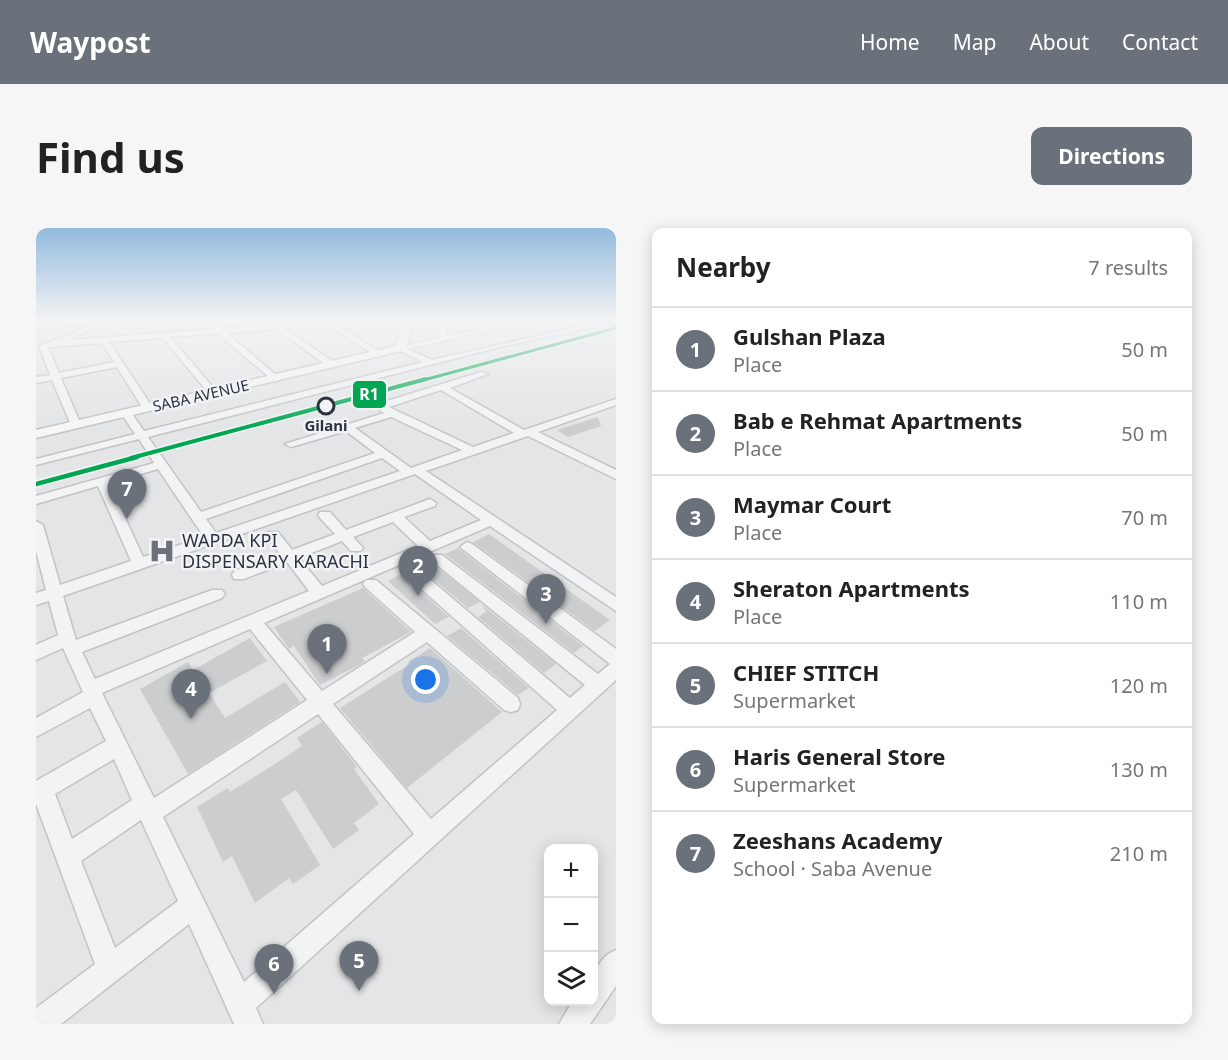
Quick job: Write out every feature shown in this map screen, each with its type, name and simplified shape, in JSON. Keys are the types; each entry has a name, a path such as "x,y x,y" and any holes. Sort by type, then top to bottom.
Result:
{"main road":[{"name":"SABA AVENUE","path":"36,434 374,355"}],"street":[{"path":"46,355 76,425"},
{"path":"113,355 148,408"},
{"path":"181,355 214,394"},
{"path":"248,355 275,379"},
{"path":"318,355 332,365"},
{"path":"416,355 432,363"},
{"path":"36,462 462,355"},
{"path":"36,380 119,364"},
{"path":"473,451 392,414 381,406 484,374"},
{"path":"442,387 527,433 616,475"},
{"path":"36,599 616,402"},
{"path":"126,413 213,539"},
{"path":"291,444 392,414"},
{"path":"348,428 383,454 491,520 616,605"},
{"path":"198,517 383,454"},
{"path":"36,500 162,464"},
{"path":"102,482 139,564"},
{"path":"239,575 430,503"},
{"path":"325,515 356,548"},
{"path":"395,516 432,553 598,686"},
{"path":"36,728 93,692 319,593 432,553 491,520"},
{"path":"36,525 70,643 244,1018 430,835 616,669"},
{"path":"273,535 319,593"},
{"path":"467,547 616,659"},
{"path":"414,574 571,710"},
{"path":"371,584 511,704"},
{"path":"36,653 217,594"},
{"path":"253,621 430,835"},
{"path":"67,856 148,809 428,632"},
{"path":"110,969 67,856 39,791 118,745"},
{"path":"38,1024 193,905"},
{"path":"598,989 616,963"},
{"path":"573,1024 586,1006"}],"building":[{"path":"598,417 601,426 568,437 557,430"},
{"path":"489,534 610,620 595,631 473,542"},
{"path":"458,548 583,646 574,653 445,554"},
{"path":"429,560 480,602 468,608 420,568 414,568"},
{"path":"405,572 408,580 449,617 435,624 388,581"},
{"path":"363,588 411,632 362,658 365,661 359,665 320,685 294,646 289,649 274,627"},
{"path":"482,605 556,664 544,673 478,617 486,612"},
{"path":"461,628 529,688 518,695 447,636"},
{"path":"250,638 267,661 209,693 225,718 285,682 300,702 188,774 140,689 188,662 193,670"},
{"path":"430,648 502,712 407,788 340,708 410,664 408,662"},
{"path":"322,722 357,767 354,769 379,804 354,823 359,830 333,849 296,790 281,799 320,865 293,884 289,878 255,903 232,856 223,862 197,807 228,788 230,792 302,746 297,738"}],"transit line":[{"name":"R1","path":"36,484 515,355"}],"place":[{"name":"Gilani","path":"326,406"},
{"name":"Zeeshans Academy","path":"127,519"},
{"name":"WAPDA KPI DISPENSARY KARACHI","path":"162,551"},
{"name":"Bab e Rehmat Apartments","path":"418,596"},
{"name":"Maymar Court","path":"546,624"},
{"name":"Gulshan Plaza","path":"327,674"},
{"name":"Sheraton Apartments","path":"191,719"},
{"name":"CHIEF STITCH","path":"359,991"},
{"name":"Haris General Store","path":"274,994"}]}
